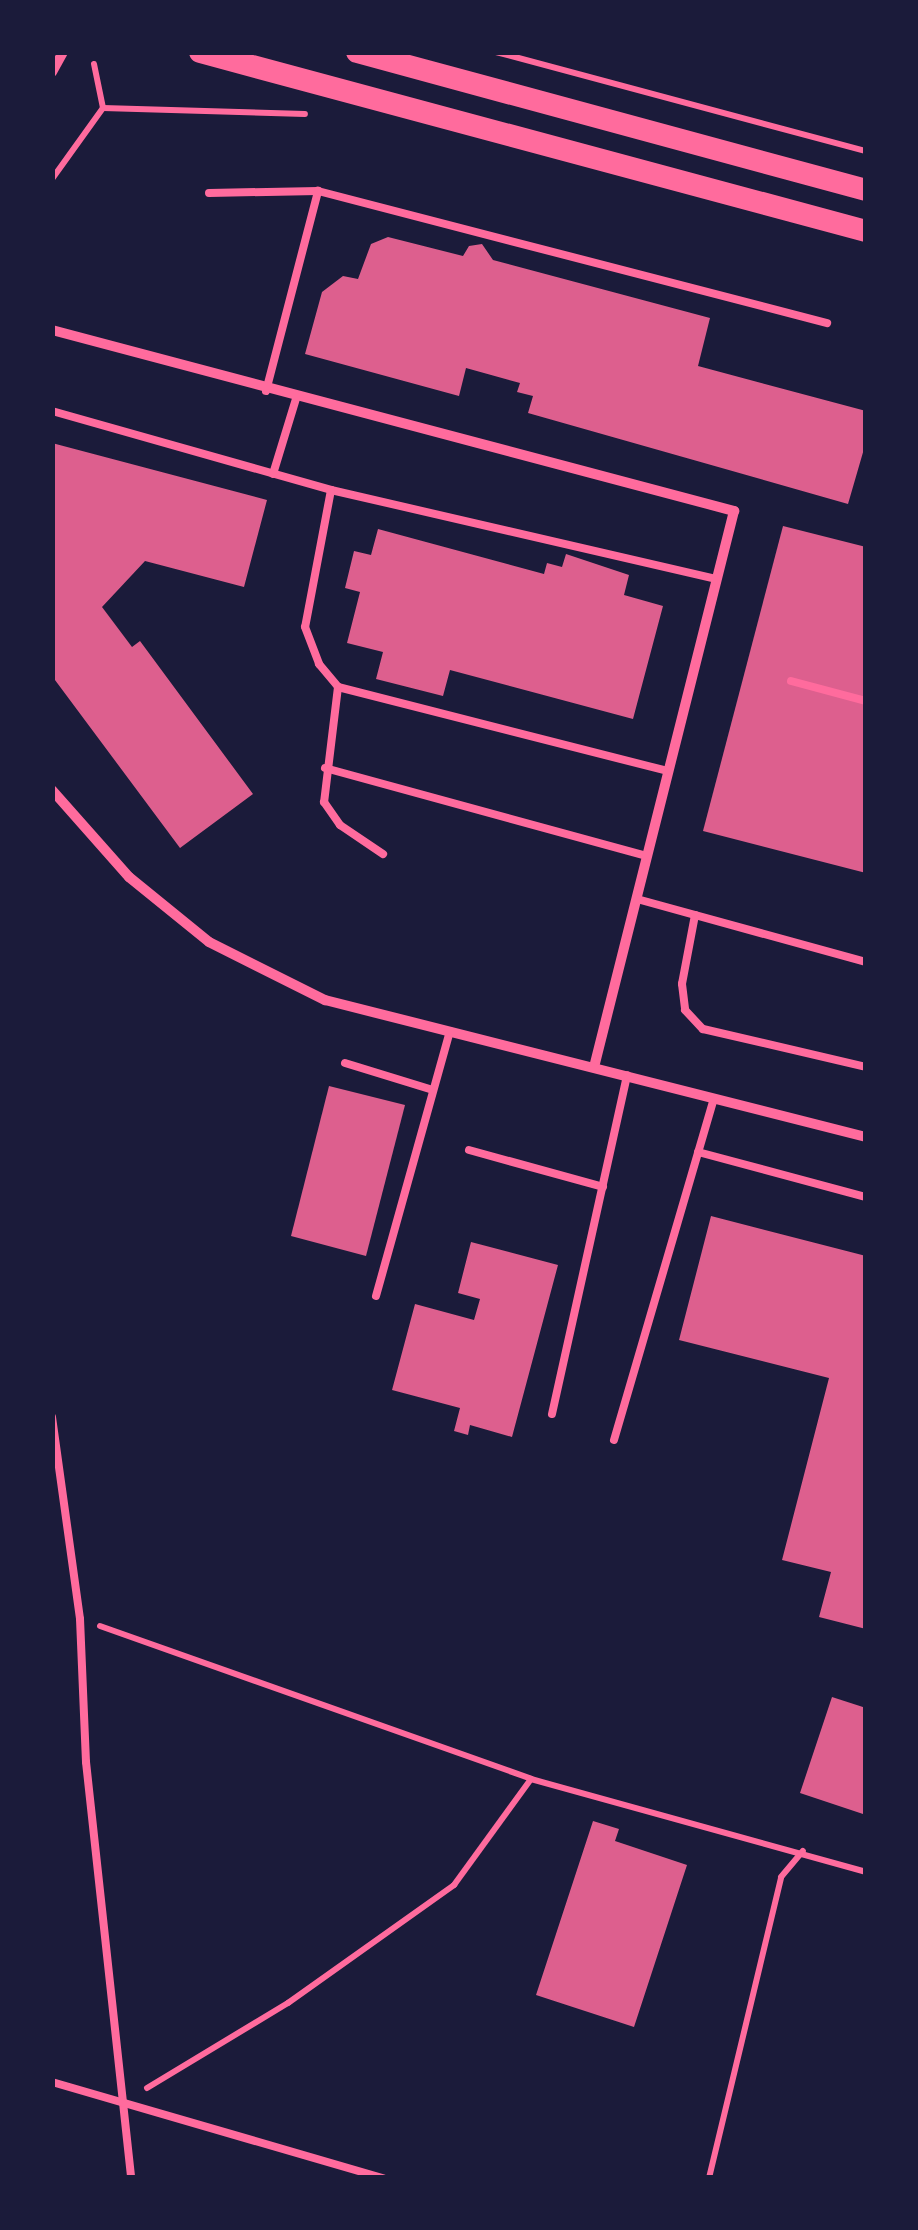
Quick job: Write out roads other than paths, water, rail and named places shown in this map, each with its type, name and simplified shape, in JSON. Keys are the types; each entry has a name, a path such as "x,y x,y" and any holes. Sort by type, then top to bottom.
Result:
{"main road":[{"path":"200,52 866,230"},
{"path":"356,52 866,190"}],"street":[{"path":"52,72 63,52"},
{"path":"52,330 266,392 734,512 594,1067"},
{"path":"52,790 130,877 209,942 325,1000 866,1137"}],"lane":[{"path":"266,392 318,191"},
{"path":"208,193 318,191 828,323"},
{"path":"273,474 296,399"},
{"path":"52,410 331,490 716,579"},
{"path":"331,490 305,627 318,664 338,686 668,772"},
{"path":"791,681 866,702"},
{"path":"338,686 325,768 324,802 340,824 384,854"},
{"path":"325,768 647,856"},
{"path":"636,898 864,961 866,948"},
{"path":"695,914 682,984 686,1010 703,1029 866,1066"},
{"path":"376,1296 450,1031"},
{"path":"345,1063 433,1090"},
{"path":"552,1414 627,1075"},
{"path":"614,1440 714,1099"},
{"path":"468,1150 602,1186"},
{"path":"698,1152 866,1197"},
{"path":"52,1417 80,1619 86,1762 131,2178"},
{"path":"52,2082 383,2178"}]}
